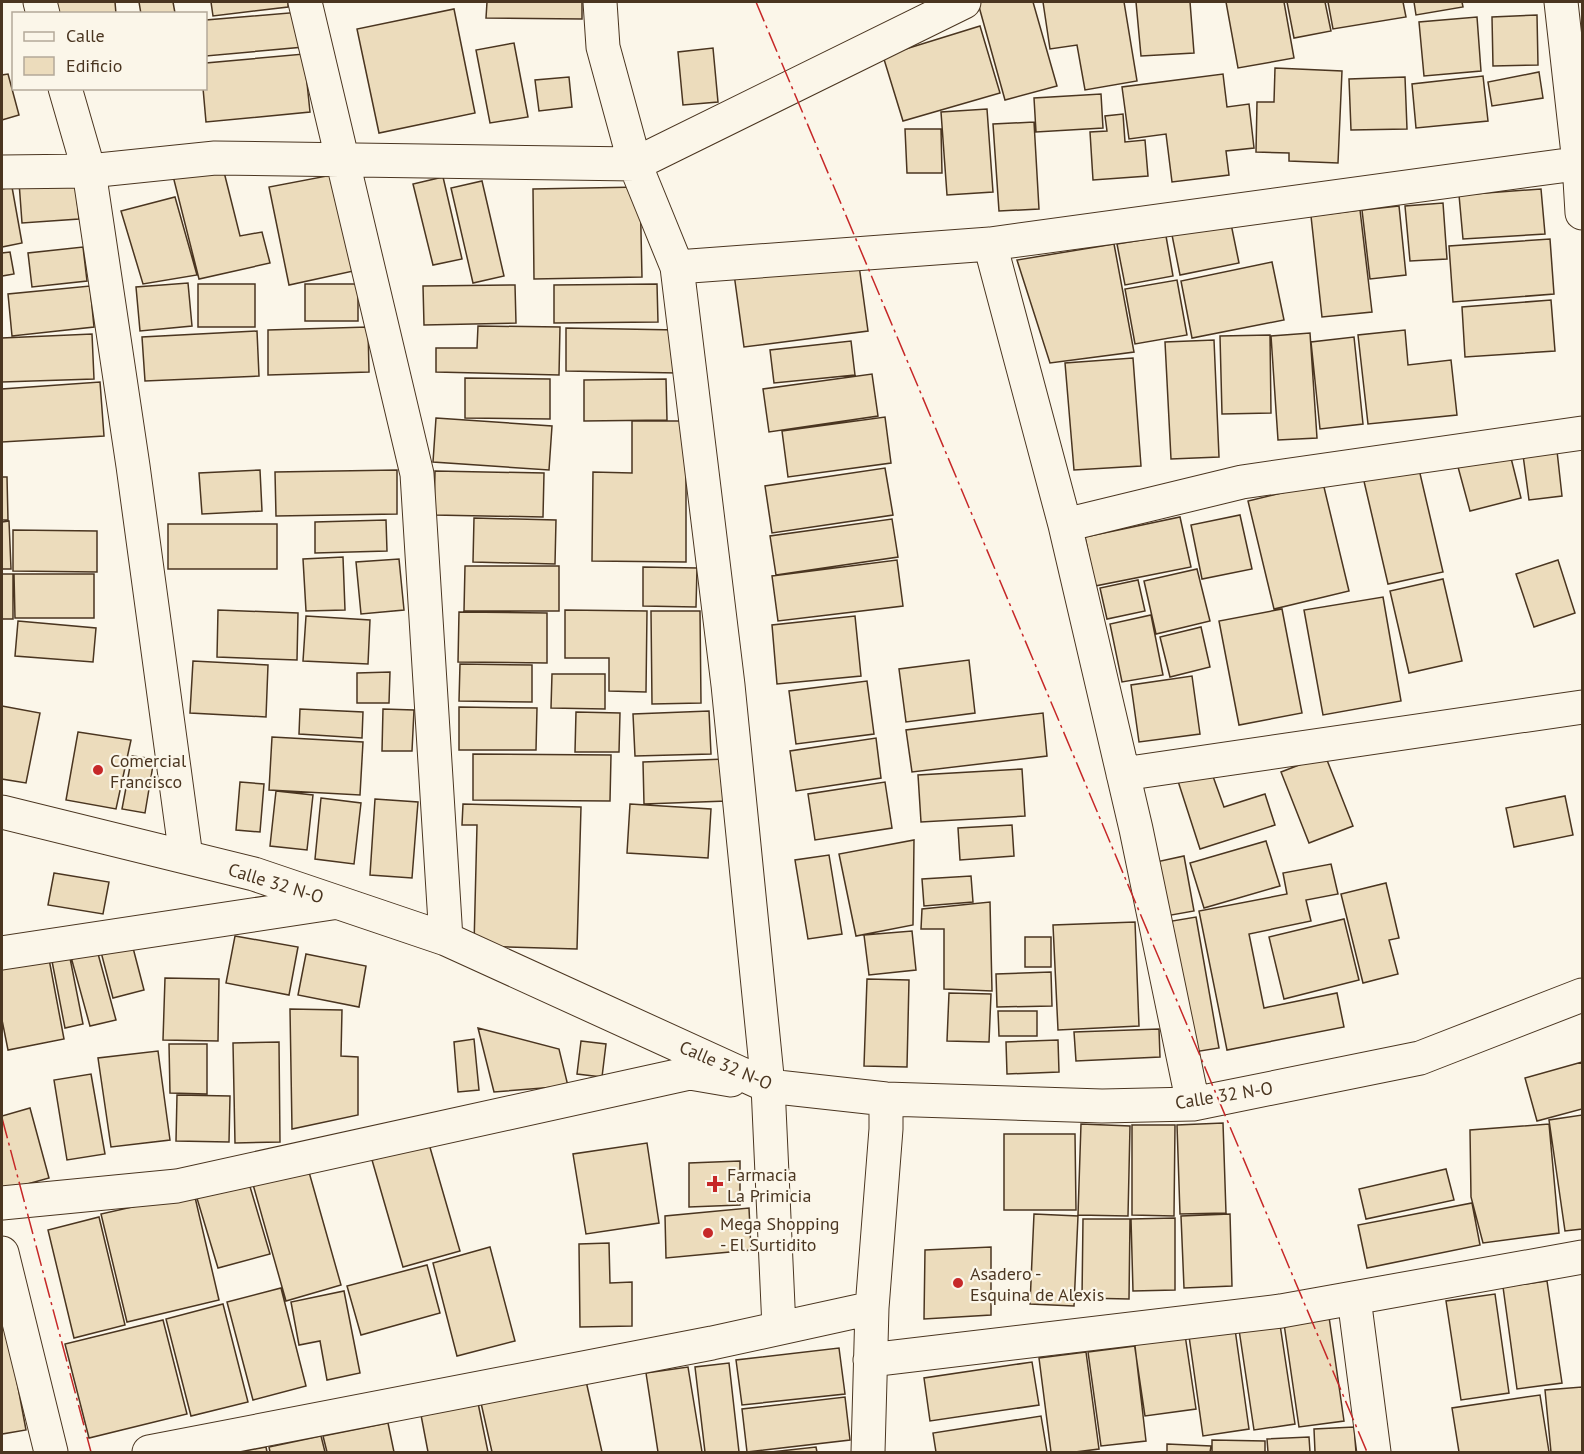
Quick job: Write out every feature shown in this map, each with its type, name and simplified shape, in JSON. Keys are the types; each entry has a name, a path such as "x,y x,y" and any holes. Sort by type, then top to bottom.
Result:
{"street":[{"path":"305,2 417,474 446,939"},
{"path":"600,2 603,47 635,164 677,267 728,684 768,1086 779,1328"},
{"path":"2,172 89,171 215,158 635,164 964,2"},
{"path":"1561,2 1581,163 1582,213"},
{"path":"66,90 89,171 133,466 186,857"},
{"path":"677,267 990,244 1581,163"},
{"path":"990,244 1065,525 1123,774 1192,1104"},
{"path":"1065,525 1242,482 1582,433"},
{"path":"1123,774 1582,707"},
{"name":"Calle 32 N-O","path":"2,812 254,874 446,939 768,1086 886,1099 1102,1106 1192,1104 1420,1058 1582,995"},
{"path":"2,953 337,902"},
{"path":"2,1203 177,1186 690,1073 768,1086"},
{"path":"868,1452 872,1308 886,1129 886,1099"},
{"path":"2,1253 51,1452"},
{"path":"870,1360 1281,1311 1582,1257"},
{"path":"1354,1298 1374,1452"},
{"path":"149,1452 872,1308"}],"building":[{"path":"50,2 115,2 116,12 51,12"},
{"path":"139,2 173,2 175,12 141,12"},
{"path":"211,2 288,2 288,7 213,16"},
{"path":"487,2 582,2 582,19 486,18"},
{"path":"1033,2 1057,86 1005,100 978,3"},
{"path":"1043,2 1124,2 1137,81 1085,90 1077,45 1050,49"},
{"path":"1136,2 1190,2 1194,53 1141,56"},
{"path":"1226,2 1284,2 1294,58 1238,68"},
{"path":"1287,2 1325,2 1331,31 1294,38"},
{"path":"1328,2 1403,2 1406,17 1333,29"},
{"path":"1414,2 1462,2 1463,7 1416,15"},
{"path":"454,9 475,113 379,133 357,29"},
{"path":"301,12 304,47 207,56 207,20"},
{"path":"1537,15 1538,65 1493,66 1492,17"},
{"path":"1477,17 1481,71 1424,76 1419,22"},
{"path":"980,26 1000,93 903,121 883,56"},
{"path":"514,43 528,117 490,123 476,50"},
{"path":"713,48 718,102 683,105 678,52"},
{"path":"304,54 310,112 206,122 203,90 207,90 207,63"},
{"path":"1275,68 1342,71 1338,163 1289,161 1289,153 1256,152 1257,102 1274,102"},
{"path":"1539,72 1543,98 1492,106 1488,82"},
{"path":"8,74 19,115 2,120 2,75"},
{"path":"1223,74 1227,107 1249,104 1254,148 1226,151 1229,175 1172,182 1166,134 1129,139 1122,87"},
{"path":"1483,76 1488,121 1416,128 1412,84"},
{"path":"569,77 572,107 539,111 535,80"},
{"path":"1405,77 1407,129 1351,130 1349,79"},
{"path":"1101,94 1103,128 1036,132 1034,98"},
{"path":"987,109 993,192 947,195 941,112"},
{"path":"1123,114 1125,142 1145,140 1148,176 1093,180 1090,132 1107,131 1105,116"},
{"path":"1034,122 1039,209 999,211 993,124"},
{"path":"905,129 941,129 942,173 907,173"},
{"path":"222,164 240,236 262,232 270,263 199,279 173,176"},
{"path":"337,174 358,270 289,285 269,187"},
{"path":"443,177 462,259 433,265 413,184"},
{"path":"75,178 79,219 22,223 19,182"},
{"path":"482,181 504,276 473,283 451,188"},
{"path":"12,187 22,243 2,247 2,189"},
{"path":"640,187 642,277 534,279 533,189"},
{"path":"1541,189 1545,234 1463,239 1459,195"},
{"path":"175,197 197,275 143,284 121,211"},
{"path":"1443,203 1447,259 1410,261 1405,206"},
{"path":"1399,206 1406,275 1370,279 1362,210"},
{"path":"1360,210 1372,312 1322,317 1311,216"},
{"path":"1230,219 1239,263 1180,275 1171,230"},
{"path":"1166,236 1173,276 1125,285 1117,244"},
{"path":"1550,239 1554,294 1453,302 1449,246"},
{"path":"1114,244 1134,352 1050,363 1017,260"},
{"path":"83,247 87,281 32,287 28,253"},
{"path":"10,252 14,274 2,276 2,253"},
{"path":"858,258 868,331 744,347 734,274"},
{"path":"1272,262 1284,320 1192,338 1181,281"},
{"path":"1177,280 1187,335 1135,344 1125,289"},
{"path":"188,283 192,326 140,331 136,287"},
{"path":"198,284 255,284 255,327 198,327"},
{"path":"305,284 358,284 358,321 305,321"},
{"path":"657,284 658,322 554,323 554,285"},
{"path":"515,285 516,323 424,325 423,286"},
{"path":"90,286 94,327 12,336 8,294"},
{"path":"1551,300 1555,351 1465,357 1462,307"},
{"path":"478,326 560,327 559,375 436,372 436,348 477,348"},
{"path":"368,327 369,372 268,375 268,330"},
{"path":"566,328 678,330 678,373 566,371"},
{"path":"1405,330 1408,365 1451,360 1457,415 1368,424 1358,335"},
{"path":"257,331 259,376 145,381 142,337"},
{"path":"1310,333 1317,438 1278,440 1271,336"},
{"path":"92,334 94,379 2,382 2,338"},
{"path":"1270,335 1271,413 1222,414 1220,336"},
{"path":"1354,337 1363,424 1320,429 1311,342"},
{"path":"1214,340 1219,457 1171,459 1165,342"},
{"path":"851,341 855,375 774,383 770,350"},
{"path":"1133,358 1141,466 1074,470 1065,363"},
{"path":"872,374 878,416 769,432 763,389"},
{"path":"465,378 550,379 550,419 465,418"},
{"path":"666,379 667,420 584,421 584,380"},
{"path":"100,382 104,436 2,442 2,389"},
{"path":"885,417 891,463 788,477 782,431"},
{"path":"436,418 552,426 549,470 433,462"},
{"path":"632,421 686,421 686,562 592,561 593,472 632,473"},
{"path":"1557,451 1562,496 1529,500 1523,455"},
{"path":"1510,454 1521,498 1470,511 1458,467"},
{"path":"1418,465 1443,572 1388,584 1363,477"},
{"path":"885,468 893,515 772,533 765,486"},
{"path":"260,470 262,511 202,514 199,473"},
{"path":"397,470 397,514 276,516 275,472"},
{"path":"435,471 544,473 543,517 434,515"},
{"path":"2,477 7,477 8,520 2,520"},
{"path":"1323,483 1349,591 1274,609 1248,501"},
{"path":"1240,515 1252,569 1202,579 1191,525"},
{"path":"1180,517 1191,567 1095,586 1085,537"},
{"path":"474,518 556,520 555,564 473,562"},
{"path":"892,519 898,557 776,575 770,536"},
{"path":"386,520 387,551 315,553 315,522"},
{"path":"9,521 11,569 2,569 2,522"},
{"path":"168,524 277,524 277,569 168,569"},
{"path":"13,530 97,531 97,572 13,571"},
{"path":"343,557 345,610 306,611 303,559"},
{"path":"399,559 404,610 361,614 356,562"},
{"path":"897,560 903,606 778,621 772,576"},
{"path":"1558,560 1575,613 1534,627 1516,574"},
{"path":"465,566 559,566 559,611 464,611"},
{"path":"643,567 697,568 696,607 643,606"},
{"path":"1197,569 1210,621 1156,634 1144,581"},
{"path":"2,574 13,574 13,619 2,619"},
{"path":"14,574 94,574 94,618 15,618"},
{"path":"1443,579 1462,661 1409,673 1390,591"},
{"path":"1138,580 1145,611 1107,619 1100,588"},
{"path":"1383,597 1401,701 1323,715 1304,610"},
{"path":"1282,609 1302,713 1239,725 1219,621"},
{"path":"218,610 298,613 297,660 217,657"},
{"path":"565,610 647,611 646,692 609,691 609,658 565,658"},
{"path":"651,611 700,611 701,703 652,704"},
{"path":"459,612 547,613 547,663 458,662"},
{"path":"1151,615 1163,675 1122,682 1110,624"},
{"path":"306,616 370,620 368,664 303,661"},
{"path":"855,616 861,676 777,684 772,625"},
{"path":"18,621 96,628 93,662 15,656"},
{"path":"1201,627 1210,667 1170,677 1160,637"},
{"path":"969,660 975,713 906,722 899,669"},
{"path":"193,661 268,665 266,717 190,713"},
{"path":"460,664 532,665 532,702 459,701"},
{"path":"390,672 389,703 357,703 357,673"},
{"path":"552,674 605,674 605,709 551,708"},
{"path":"1192,676 1200,734 1139,742 1131,685"},
{"path":"867,681 874,734 796,744 789,691"},
{"path":"2,706 40,713 26,783 2,779"},
{"path":"459,707 537,708 536,750 459,750"},
{"path":"300,709 363,712 362,738 299,734"},
{"path":"383,709 414,710 412,751 382,751"},
{"path":"709,711 711,754 635,756 633,714"},
{"path":"576,712 620,713 619,752 575,752"},
{"path":"1043,713 1047,756 912,772 906,730"},
{"name":"Comercial Francisco","path":"78,732 131,740 116,809 66,800"},
{"path":"272,737 363,742 360,795 269,790"},
{"path":"876,738 881,778 796,791 790,751"},
{"path":"473,754 611,755 610,801 473,800"},
{"path":"1325,755 1353,826 1309,843 1281,772"},
{"path":"132,756 154,759 145,813 122,809"},
{"path":"726,759 727,801 644,804 643,762"},
{"path":"1210,768 1224,807 1265,794 1275,825 1200,849 1177,778"},
{"path":"1022,769 1025,816 921,822 918,775"},
{"path":"240,782 264,784 260,832 236,830"},
{"path":"885,782 892,828 815,840 808,794"},
{"path":"276,791 313,795 307,850 270,846"},
{"path":"1565,796 1573,835 1514,847 1506,808"},
{"path":"321,798 361,803 354,864 315,859"},
{"path":"375,799 418,802 412,878 370,875"},
{"path":"463,804 581,807 577,949 474,946 477,825 462,825"},
{"path":"630,804 711,809 708,858 627,853"},
{"path":"1012,825 1014,856 960,860 958,828"},
{"path":"914,840 913,925 856,936 839,854"},
{"path":"1266,841 1280,886 1204,908 1190,863"},
{"path":"829,855 842,934 808,939 795,860"},
{"path":"1184,856 1194,911 1166,916 1156,862"},
{"path":"1331,864 1338,894 1306,900 1311,921 1249,934 1264,1008 1337,993 1344,1027 1227,1050 1199,911 1287,894 1283,873"},
{"path":"54,873 109,882 103,914 48,905"},
{"path":"971,876 973,902 924,906 922,879"},
{"path":"1386,883 1399,938 1389,940 1398,974 1363,983 1341,894"},
{"path":"990,902 992,991 944,989 944,929 921,929 922,909"},
{"path":"1196,917 1219,1048 1188,1053 1166,922"},
{"path":"1344,919 1359,980 1284,999 1269,937"},
{"path":"1135,922 1139,1026 1058,1030 1053,925"},
{"path":"912,931 916,970 869,975 864,935"},
{"path":"235,936 298,947 289,995 226,983"},
{"path":"1025,937 1051,937 1051,967 1025,967"},
{"path":"132,944 144,990 113,998 101,952"},
{"path":"97,950 116,1020 90,1026 71,957"},
{"path":"69,953 83,1024 65,1028 51,956"},
{"path":"306,954 366,966 359,1007 298,995"},
{"path":"49,959 64,1039 8,1050 2,1020 2,968"},
{"path":"1051,972 1052,1006 997,1007 996,974"},
{"path":"165,978 219,979 218,1041 163,1040"},
{"path":"867,979 909,980 907,1067 864,1066"},
{"path":"949,993 991,994 989,1042 947,1041"},
{"path":"290,1009 342,1010 341,1056 358,1057 358,1115 292,1129"},
{"path":"998,1011 1037,1011 1037,1036 999,1036"},
{"path":"478,1028 559,1049 568,1086 494,1092"},
{"path":"1159,1029 1160,1057 1076,1061 1074,1032"},
{"path":"474,1039 479,1090 458,1092 454,1042"},
{"path":"1058,1040 1059,1072 1007,1074 1006,1042"},
{"path":"581,1041 606,1044 602,1077 577,1074"},
{"path":"279,1042 280,1142 235,1143 233,1043"},
{"path":"169,1044 207,1044 207,1094 170,1093"},
{"path":"158,1051 170,1140 111,1147 98,1058"},
{"path":"1582,1062 1582,1109 1537,1121 1525,1078"},
{"path":"91,1074 105,1154 67,1160 54,1080"},
{"path":"177,1095 230,1096 229,1142 176,1141"},
{"path":"30,1108 49,1178 2,1191 2,1116"},
{"path":"1582,1115 1582,1229 1565,1231 1549,1120"},
{"path":"1223,1123 1226,1213 1180,1214 1177,1125"},
{"path":"1081,1124 1130,1126 1128,1216 1078,1215"},
{"path":"1549,1124 1559,1233 1483,1243 1471,1197 1470,1130"},
{"path":"1132,1125 1175,1125 1174,1216 1132,1215"},
{"path":"1004,1134 1075,1134 1076,1210 1004,1210"},
{"path":"647,1143 659,1223 586,1234 573,1154"},
{"path":"429,1144 460,1251 403,1267 372,1160"},
{"name":"Farmacia La Primicia","path":"740,1161 740,1205 689,1207 689,1163"},
{"path":"307,1165 341,1285 286,1301 252,1181"},
{"path":"1446,1169 1454,1200 1366,1219 1359,1189"},
{"path":"248,1180 270,1254 218,1268 196,1195"},
{"path":"194,1193 219,1300 127,1322 101,1214"},
{"path":"1472,1203 1480,1245 1367,1268 1358,1225"},
{"name":"Mega Shopping - El Surtidito","path":"749,1208 751,1250 666,1258 665,1216"},
{"path":"1034,1214 1078,1216 1074,1306 1030,1304"},
{"path":"1230,1214 1232,1286 1184,1288 1181,1216"},
{"path":"99,1217 125,1325 74,1338 48,1230"},
{"path":"1175,1218 1175,1290 1133,1291 1131,1219"},
{"path":"1083,1219 1130,1219 1129,1299 1082,1298"},
{"path":"609,1243 610,1283 632,1282 632,1326 580,1327 579,1244"},
{"path":"490,1247 515,1341 457,1356 433,1263"},
{"name":"Asadero - Esquina de Alexis","path":"991,1247 991,1315 924,1319 925,1250"},
{"path":"427,1265 440,1313 361,1335 347,1286"},
{"path":"1547,1281 1562,1383 1517,1389 1503,1287"},
{"path":"281,1288 306,1386 253,1400 227,1302"},
{"path":"344,1291 360,1373 327,1380 320,1341 299,1345 291,1302"},
{"path":"1495,1294 1509,1393 1461,1400 1446,1301"},
{"path":"223,1304 248,1402 191,1416 166,1319"},
{"path":"1328,1310 1344,1421 1299,1427 1283,1317"},
{"path":"1279,1318 1295,1424 1254,1430 1238,1323"},
{"path":"163,1320 187,1414 89,1438 65,1344"},
{"path":"1234,1322 1249,1429 1203,1436 1188,1329"},
{"path":"7,1328 26,1430 2,1434 2,1329"},
{"path":"1184,1328 1196,1409 1145,1416 1133,1335"},
{"path":"1135,1346 1146,1441 1101,1446 1088,1352"},
{"path":"839,1348 845,1394 742,1405 736,1360"},
{"path":"1086,1352 1099,1449 1051,1452 1039,1358"},
{"path":"1032,1362 1039,1405 930,1421 924,1378"},
{"path":"729,1363 739,1452 705,1452 695,1367"},
{"path":"688,1367 702,1452 658,1452 646,1373"},
{"path":"586,1381 602,1452 492,1452 481,1403"},
{"path":"1582,1387 1582,1452 1551,1452 1545,1390"},
{"path":"1540,1395 1549,1452 1459,1452 1452,1408"},
{"path":"845,1397 850,1440 747,1452 742,1409"},
{"path":"478,1403 488,1452 428,1452 421,1415"},
{"path":"1041,1416 1047,1452 936,1452 933,1433"},
{"path":"388,1423 394,1452 327,1452 323,1436"},
{"path":"1354,1427 1356,1452 1315,1452 1314,1429"},
{"path":"321,1436 325,1452 270,1452 269,1447"},
{"path":"1309,1437 1310,1452 1268,1452 1267,1439"},
{"path":"1212,1440 1265,1441 1265,1452 1212,1452"},
{"path":"1167,1444 1211,1446 1210,1452 1167,1452"},
{"path":"266,1447 267,1452 239,1452"},
{"path":"816,1447 817,1452 771,1452"}],"power":[{"path":"756,2 1367,1452"},
{"path":"2,1118 91,1452"}],"place":[{"name":"Comercial Francisco","path":"98,770"},
{"name":"Farmacia La Primicia","path":"715,1184"},
{"name":"Mega Shopping - El Surtidito","path":"708,1233"},
{"name":"Asadero - Esquina de Alexis","path":"958,1283"}]}
